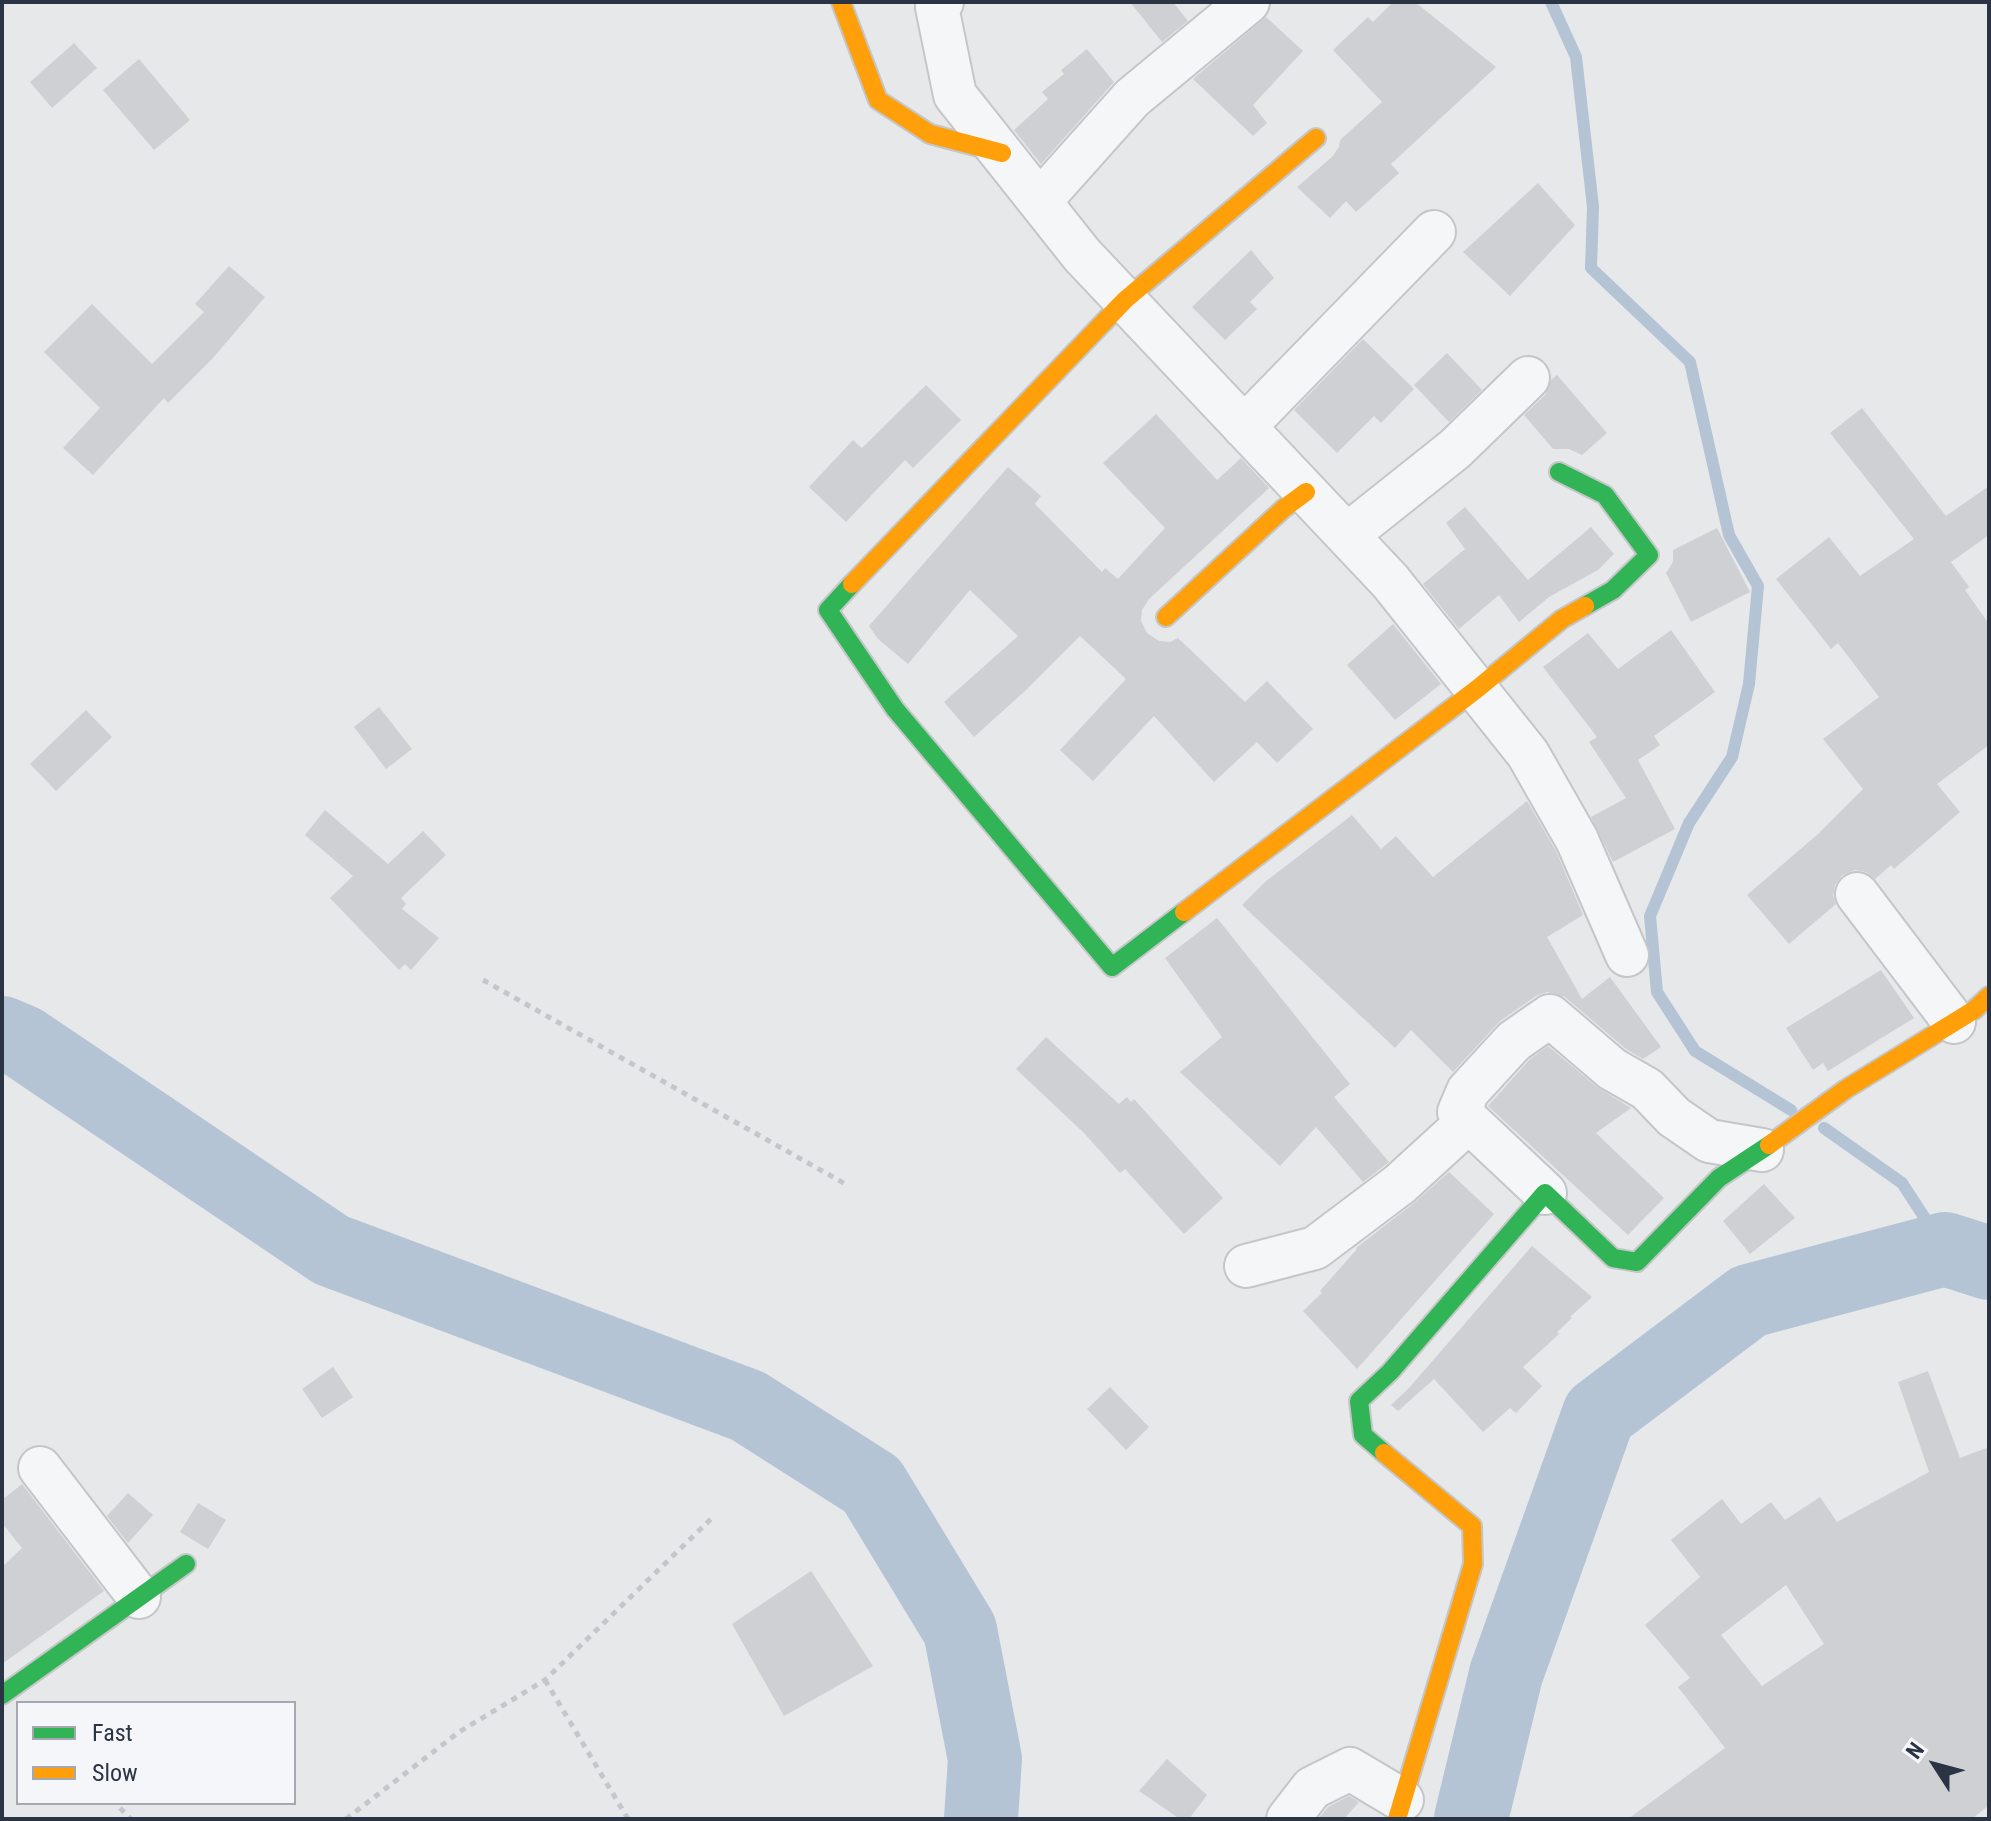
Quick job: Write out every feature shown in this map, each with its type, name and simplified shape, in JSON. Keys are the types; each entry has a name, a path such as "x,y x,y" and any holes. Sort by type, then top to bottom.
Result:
{"street":[{"path":"841,2 878,100 930,134 1002,153"},
{"path":"942,2 937,7 955,95 1082,255 1390,581 1528,754 1577,840 1627,955"},
{"path":"1040,201 1132,98 1248,2"},
{"path":"1316,138 1125,300 828,610 895,709 1112,967 1477,689 1562,619 1613,590 1649,555 1605,495 1559,472"},
{"path":"1244,427 1434,232"},
{"path":"1347,535 1455,449 1528,378"},
{"path":"1166,617 1283,509 1306,492"},
{"path":"1857,894 1954,1022"},
{"path":"1762,1150 1709,1141 1674,1117 1647,1089 1612,1069 1550,1016 1514,1041 1468,1091 1459,1112 1613,1258 1637,1262 1719,1178 1762,1150 1846,1089 1954,1022 1989,996"},
{"path":"1246,1266 1315,1248 1400,1184 1469,1121"},
{"path":"1288,1819 1312,1788 1350,1769 1400,1809 1473,1564 1472,1526 1363,1435 1359,1401 1390,1372 1545,1193"},
{"path":"40,1468 139,1597"},
{"path":"2,1695 186,1564"}],"path":[{"path":"483,980 849,1186"},
{"path":"346,1819 459,1732 545,1680 713,1517"},
{"path":"545,1680 628,1819"},
{"path":"120,1808 131,1819"}],"building":[{"path":"1130,2 1173,2 1188,21 1162,42"},
{"path":"1393,2 1415,2 1496,67 1391,164 1399,173 1356,212 1346,201 1330,218 1297,187 1332,157 1340,140 1382,102 1333,50 1368,17 1373,22"},
{"path":"1266,17 1303,51 1253,105 1267,123 1253,136 1193,79"},
{"path":"74,43 97,68 52,108 30,82"},
{"path":"1087,49 1114,82 1041,164 1014,130 1048,99 1042,92 1064,74 1061,70"},
{"path":"139,59 190,120 154,150 103,90"},
{"path":"1538,183 1575,225 1510,296 1463,252"},
{"path":"1251,250 1274,278 1250,302 1257,309 1225,340 1192,307"},
{"path":"229,266 265,297 213,358 168,403 164,398 93,475 63,448 100,408 44,352 92,304 152,364 204,312 195,304"},
{"path":"1363,339 1414,389 1381,423 1374,416 1337,453 1294,410"},
{"path":"1447,353 1482,390 1449,422 1414,385"},
{"path":"1557,375 1607,433 1582,455 1569,449 1553,449 1524,415 1545,395 1551,380"},
{"path":"926,385 961,420 913,468 905,460 846,522 809,487 853,440 862,448"},
{"path":"1862,408 1946,516 1989,486 1989,535 1951,562 1969,587 1965,590 1989,624 1989,745 1937,784 1960,812 1894,869 1891,865 1875,879 1866,872 1855,870 1842,875 1835,885 1833,896 1836,904 1789,944 1747,895 1818,834 1863,789 1823,739 1879,697 1838,643 1831,649 1776,579 1829,537 1860,576 1914,539 1830,433"},
{"path":"1156,414 1217,480 1241,458 1269,488 1149,599 1142,610 1141,621 1147,633 1159,641 1170,642 1178,638 1245,702 1267,681 1313,729 1277,763 1257,742 1214,782 1154,716 1093,781 1060,750 1126,679 1080,636 974,737 944,702 1018,636 970,590 908,664 878,639 869,626 1008,467 1041,496 1035,504 1102,572 1105,568 1118,579 1165,528 1103,463"},
{"path":"1465,507 1528,580 1591,527 1614,554 1598,570 1549,597 1519,622 1499,595 1459,629 1423,584 1465,549 1446,523"},
{"path":"1717,528 1750,592 1691,622 1666,573 1673,562 1673,550"},
{"path":"1393,624 1441,684 1395,720 1347,665"},
{"path":"1671,630 1715,692 1654,736 1660,745 1638,760 1675,829 1613,862 1591,817 1626,798 1589,742 1597,737 1543,667 1588,633 1618,669"},
{"path":"379,707 412,749 386,769 354,727"},
{"path":"86,710 112,737 56,791 30,764"},
{"path":"1527,801 1556,851 1583,915 1547,937 1582,999 1610,977 1661,1047 1643,1059 1626,1049 1565,997 1547,992 1500,1021 1453,1072 1411,1030 1395,1048 1242,905 1265,882 1352,815 1381,849 1396,836 1433,877"},
{"path":"325,810 388,864 423,831 446,855 401,898 406,904 402,909 439,938 411,970 405,964 399,970 330,898 353,876 305,835"},
{"path":"1217,918 1350,1084 1334,1097 1389,1162 1363,1182 1316,1127 1280,1166 1180,1072 1222,1037 1165,958"},
{"path":"1881,970 1914,1018 1828,1071 1823,1063 1813,1070 1786,1028"},
{"path":"1046,1037 1119,1104 1127,1097 1131,1102 1134,1099 1223,1198 1184,1234 1125,1169 1120,1173 1084,1133 1016,1069"},
{"path":"1548,1046 1597,1087 1631,1108 1596,1133 1664,1198 1628,1235 1488,1106 1530,1059"},
{"path":"1449,1172 1494,1214 1357,1369 1303,1311 1322,1293 1320,1291 1356,1248"},
{"path":"1764,1184 1795,1218 1750,1254 1723,1221"},
{"path":"1532,1246 1592,1297 1570,1317 1557,1332 1559,1334 1523,1367 1542,1386 1516,1413 1510,1408 1483,1432 1434,1379 1398,1411 1391,1405"},
{"path":"333,1367 353,1397 322,1418 302,1389"},
{"path":"1928,1371 1960,1458 1989,1447 1989,1805 1972,1819 1628,1819 1725,1748 1678,1687 1690,1678 1645,1625 1700,1577 1671,1540 1722,1499 1741,1524 1771,1502 1785,1520 1820,1497 1837,1522 1929,1472 1898,1382","holes":["1786,1585 1824,1644 1762,1686 1721,1635"]},
{"path":"1110,1387 1149,1427 1126,1450 1087,1409"},
{"path":"22,1484 104,1591 2,1664 2,1567 22,1548 2,1523 2,1500"},
{"path":"128,1493 153,1515 128,1543 107,1516"},
{"path":"198,1503 226,1520 208,1549 180,1532"},
{"path":"811,1571 873,1666 784,1716 732,1624"},
{"path":"1167,1759 1207,1795 1189,1819 1180,1819 1139,1791"},
{"path":"1349,1796 1359,1802 1344,1819 1319,1818 1328,1807"}],"waterway":[{"path":"1551,2 1576,57 1593,207 1591,268 1690,362 1729,535 1758,586 1749,684 1732,757 1689,823 1650,916 1657,992 1695,1051 1791,1110"},
{"path":"2,1033 23,1042 331,1250 748,1406 872,1485 960,1630 985,1759 981,1819"},
{"path":"1824,1128 1902,1183 1945,1249"},
{"path":"1471,1819 1506,1674 1599,1414 1749,1301 1945,1249 1989,1263"}],"traffic: fast":[{"path":"1559,472 1605,495 1649,555 1613,590 1585,606"},
{"path":"852,584 828,610 895,709 1112,967 1184,912"},
{"path":"1384,1453 1363,1435 1359,1401 1390,1372 1545,1193 1613,1258 1637,1262 1719,1178 1769,1145"},
{"path":"2,1695 186,1564"}],"traffic: slow":[{"path":"841,2 878,100 930,134 1002,153"},
{"path":"852,584 1125,300 1316,138"},
{"path":"1166,617 1283,509 1306,492"},
{"path":"1184,912 1477,689 1562,619 1585,606"},
{"path":"1769,1145 1846,1089 1974,1010 1989,996"},
{"path":"1384,1453 1472,1526 1473,1564 1397,1819"}]}
